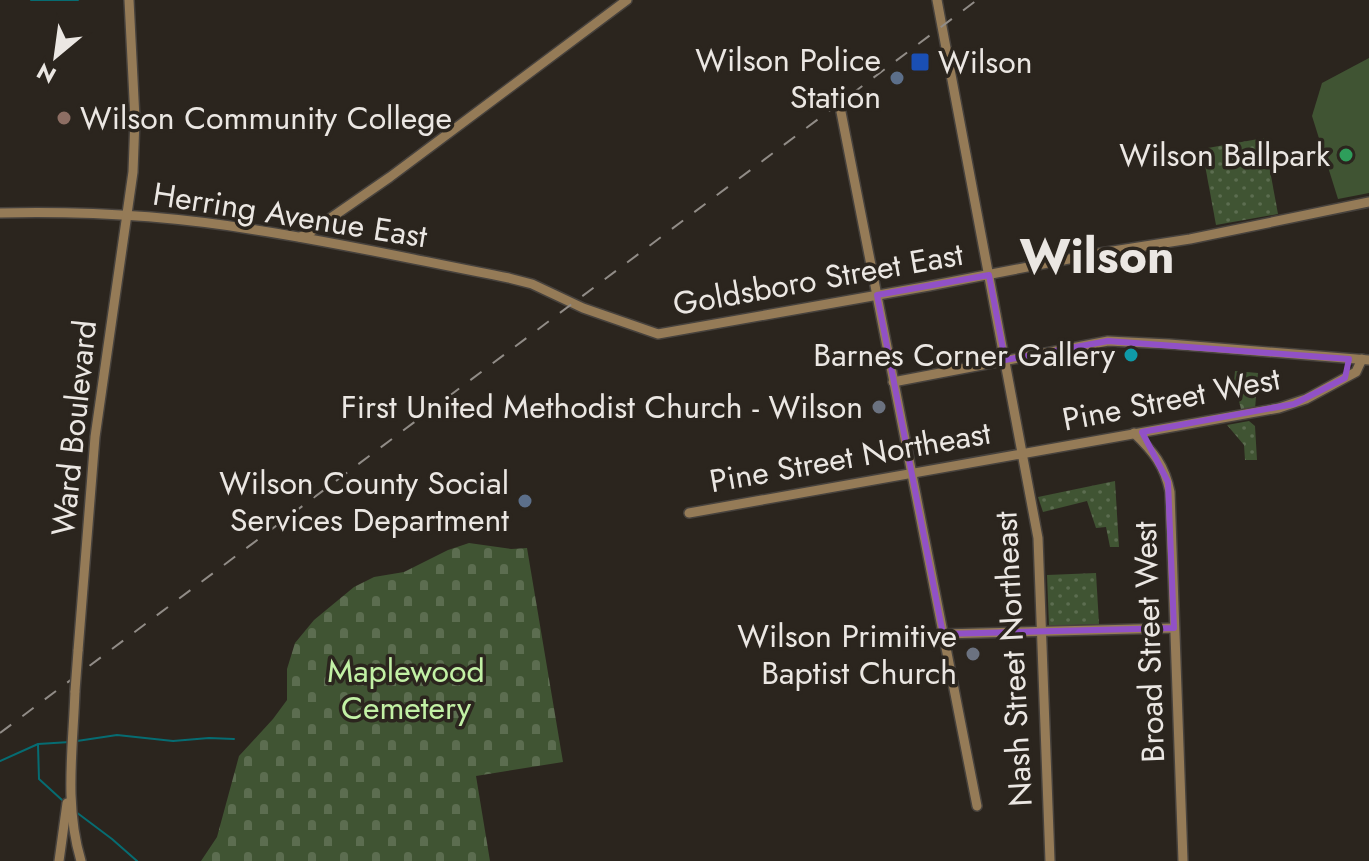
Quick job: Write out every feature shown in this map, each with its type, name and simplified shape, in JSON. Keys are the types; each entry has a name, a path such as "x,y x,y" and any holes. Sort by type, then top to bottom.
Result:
{"main road":[{"name":"Ward Boulevard","path":"81,861 70,788 75,691 95,437 133,172 135,119 129,0"},
{"path":"298,237 309,233 390,177 627,0"},
{"name":"Nash Street Northeast","path":"937,0 1038,538 1050,861"},
{"path":"841,112 977,806"},
{"name":"Goldsboro Street East","path":"565,300 658,334 1190,239 1369,202"},
{"name":"Herring Avenue East","path":"0,213 62,212 126,216 298,237 509,278 532,284 565,300"},
{"path":"893,382 1108,341 1365,359"},
{"path":"1345,378 1350,368 1349,359"},
{"name":"Pine Street West","path":"1021,453 1279,408 1306,399 1356,372 1365,359"},
{"name":"Broad Street West","path":"1134,433 1155,453 1168,482 1183,861"},
{"name":"Pine Street Northeast","path":"689,513 1021,453"},
{"path":"943,634 1174,628"},
{"path":"59,861 70,788"}],"highlighted area":[{"path":"989,275 1005,360 1108,341 1349,359 1345,378 1294,404 1142,432 1168,482 1174,628 943,634 877,295"}],"green space":[{"name":"Wilson Ballpark","path":"1369,58 1369,193 1338,199 1312,116 1322,83"},
{"path":"1264,138 1278,214 1216,225 1202,149"},
{"path":"1235,371 1258,373 1255,409 1241,409 1234,382"},
{"path":"1249,421 1255,426 1257,460 1245,460 1244,445 1227,425"},
{"path":"1115,481 1119,547 1110,547 1106,527 1096,528 1087,501 1043,512 1038,497"},
{"name":"Maplewood Cemetery","path":"469,543 527,548 563,762 476,776 490,861 201,861 217,837 239,756 287,700 287,669 295,643 314,620 354,587 374,577 404,572"},
{"path":"1096,573 1099,624 1049,626 1047,575"}],"waterway":[{"path":"31,0 78,0"},
{"path":"77,741 117,735 173,741 234,739"},
{"path":"0,761 38,744 70,742"},
{"path":"38,745 39,779 62,800"},
{"path":"76,812 137,861"}],"railway":[{"path":"0,733 977,0"}],"place":[{"name":"Wilson","path":"920,62"},
{"name":"Wilson Police Station","path":"897,78"},
{"name":"Wilson Community College","path":"64,118"},
{"name":"Wilson Ballpark","path":"1346,155"},
{"name":"Barnes Corner Gallery","path":"1131,355"},
{"name":"First United Methodist Church - Wilson","path":"879,407"},
{"name":"Wilson County Social Services Department","path":"525,501"},
{"name":"Wilson Primitive Baptist Church","path":"973,654"}],"district":[{"name":"Wilson","path":"1097,256"}]}
